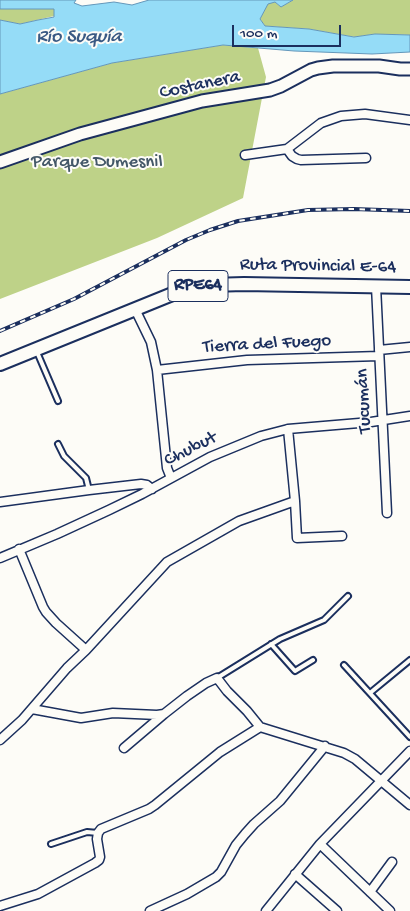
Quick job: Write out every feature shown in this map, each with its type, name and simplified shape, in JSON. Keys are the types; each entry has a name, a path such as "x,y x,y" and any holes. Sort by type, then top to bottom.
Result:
{"main road":[{"name":"Ruta Provincial E-64","path":"0,364 185,289 211,284 410,287"}],"street":[{"name":"Costanera","path":"0,162 80,134 202,101 270,90 318,68 333,66 379,66 410,69"},
{"path":"245,155 287,149 321,123 341,116 365,114 410,120"},
{"path":"287,149 292,156 301,160 366,158"},
{"name":"Tucumán","path":"376,286 387,514"},
{"path":"135,309 152,342 157,370 167,468 171,478"},
{"name":"Tierra del Fuego","path":"157,370 247,360 379,353 410,347"},
{"name":"Chubut","path":"0,558 109,510 210,457 271,433 288,429 371,422 410,416"},
{"path":"288,429 297,538 342,536"},
{"path":"0,502 140,484 152,489"},
{"path":"0,740 22,720 67,668 86,650 162,567 172,559 239,521 295,501"},
{"path":"19,549 46,612 86,650"},
{"path":"124,748 195,690 217,678 260,727 344,753 355,759 410,805"},
{"path":"32,709 81,718 113,713 164,714"},
{"path":"0,906 38,894 95,863 100,857 97,839 98,833 102,829 149,809 220,752 260,727"},
{"path":"150,911 187,894 216,877 245,834 280,801 325,746"},
{"path":"266,911 320,844 410,751"},
{"path":"320,844 390,911"},
{"path":"370,892 392,862"},
{"path":"295,874 337,911"}],"lane":[{"path":"36,350 58,401"},
{"path":"58,444 64,456 86,478 89,490"},
{"path":"217,678 271,644 324,620 348,596"},
{"path":"271,644 295,671 314,660"},
{"path":"370,693 410,660"},
{"path":"344,665 410,737"},
{"path":"51,844 87,832 98,833"}],"green space":[{"path":"293,0 410,0 410,35 375,34 355,37 309,29 265,26 260,19 268,3 275,2 281,7"},
{"path":"0,9 54,9 54,16 20,24 0,20"},
{"name":"Parque Dumesnil","path":"223,45 258,48 266,77 243,198 157,238 0,299 0,94 112,63"}],"water":[{"name":"Río Suquía","path":"0,0 76,0 74,3 82,6 114,2 132,5 149,0 293,0 281,7 275,2 268,4 260,19 265,26 309,29 354,37 375,34 410,35 410,52 372,54 294,51 223,45 112,63 0,94 0,20 20,24 54,17 54,9 0,9"}],"railway":[{"path":"0,331 74,299 186,240 238,221 308,210 410,211"}]}
